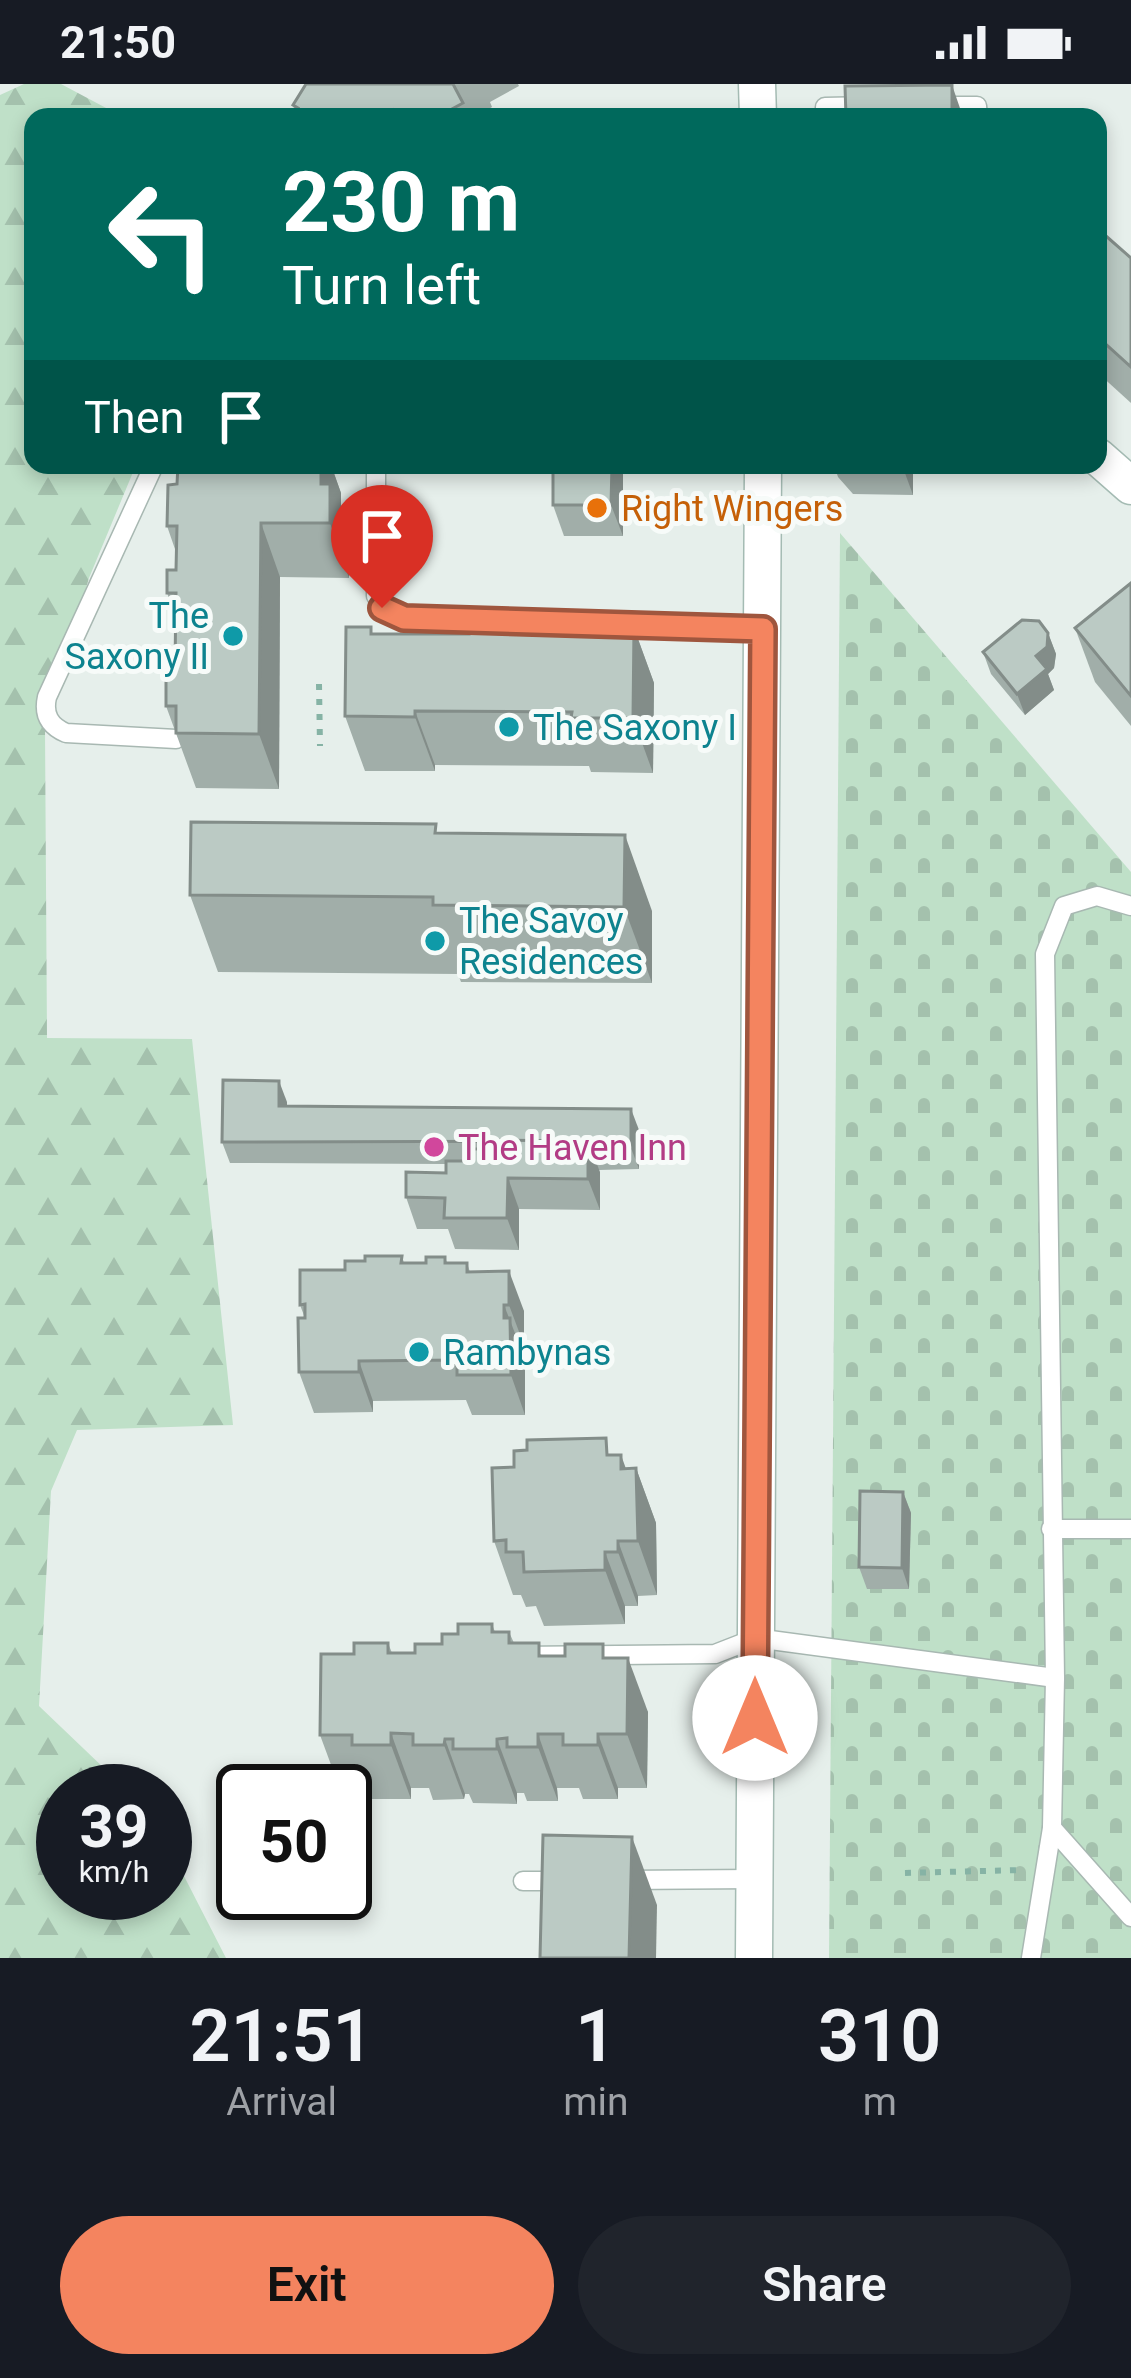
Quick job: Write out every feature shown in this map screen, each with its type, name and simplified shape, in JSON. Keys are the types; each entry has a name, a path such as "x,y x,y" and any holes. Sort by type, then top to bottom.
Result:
{"main road":[{"path":"1107,465 1131,487"},
{"path":"754,1958 763,474"}],"lane":[{"path":"825,108 890,106"},
{"path":"912,106 977,108"},
{"path":"150,474 45,709 50,722 67,733 176,739"},
{"path":"376,474 376,596 392,616 763,629"},
{"path":"1031,1958 1052,1828 1055,1678 1045,954 1064,906 1097,896 1131,907"},
{"path":"1051,1529 1131,1529"},
{"path":"492,1656 716,1654 756,1637 1055,1678"},
{"path":"1052,1828 1131,1917"},
{"path":"523,1881 754,1879"}],"path":[{"path":"319,684 320,746"},
{"path":"904,1873 1046,1870"}],"green space":[{"path":"24,84 61,84 106,108 24,108 24,474 132,474 89,578 45,730 47,1038 192,1039 233,1425 77,1430 51,1491 39,1706 100,1764 36,1764 36,1920 192,1920 192,1892 226,1958 0,1958 0,95"},
{"path":"840,533 1131,872 1131,1958 829,1958"}],"building":[{"path":"306,84 453,84 463,103 454,108 293,105"},
{"path":"952,85 952,108 846,108 845,86"},
{"path":"1107,237 1131,258 1131,367 1107,345"},
{"path":"178,474 321,474 321,484 330,484 330,523 261,523 259,734 176,733 176,706 166,706 166,665 175,665 176,593 167,593 167,570 176,570 177,526 167,526 168,485 177,484"},
{"path":"553,474 612,474 611,505 553,505"},
{"path":"1131,583 1131,696 1075,628"},
{"path":"1022,620 1039,621 1048,633 1047,647 1036,656 1047,669 1017,694 983,652"},
{"path":"346,627 371,627 371,634 469,634 469,627 510,628 510,634 608,635 608,628 634,628 633,718 571,718 572,712 415,711 415,717 345,716"},
{"path":"191,822 436,824 435,833 625,835 624,907 433,905 433,897 190,895"},
{"path":"223,1080 279,1081 279,1106 631,1109 631,1148 591,1148 588,1141 222,1142"},
{"path":"495,1140 588,1141 588,1179 508,1178 507,1218 444,1218 445,1198 406,1197 406,1172 446,1173 446,1161 464,1161 464,1149 495,1149"},
{"path":"365,1256 402,1256 401,1263 445,1257 445,1263 467,1263 467,1272 509,1271 504,1318 510,1318 511,1375 457,1375 457,1360 359,1361 359,1372 299,1372 298,1318 305,1318 305,1304 300,1305 300,1270 345,1270 345,1261 365,1261"},
{"path":"606,1438 607,1455 621,1455 621,1469 636,1468 638,1541 618,1541 618,1552 605,1552 605,1570 524,1572 523,1552 506,1552 506,1540 494,1541 492,1468 514,1467 514,1451 527,1450 527,1440"},
{"path":"860,1491 903,1492 902,1568 859,1567"},
{"path":"458,1624 492,1624 492,1632 509,1632 509,1643 539,1643 539,1656 565,1656 565,1644 603,1644 603,1658 628,1658 627,1734 598,1734 598,1745 563,1745 563,1734 538,1734 538,1747 507,1747 507,1738 497,1739 497,1749 453,1749 453,1739 445,1739 444,1745 413,1745 413,1734 391,1733 391,1745 352,1745 352,1735 320,1735 321,1654 354,1654 354,1643 388,1643 388,1653 415,1653 415,1644 442,1644 442,1634 458,1634"},
{"path":"543,1835 632,1837 629,1958 540,1958"}],"place":[{"name":"Right Wingers","path":"597,508"},
{"name":"The Saxony II","path":"233,636"},
{"name":"The Saxony I","path":"509,727"},
{"name":"The Savoy Residences","path":"435,941"},
{"name":"The Haven Inn","path":"434,1147"},
{"name":"Rambynas","path":"419,1352"}],"route":[{"path":"382,608 404,618 763,629 755,1718"}]}
